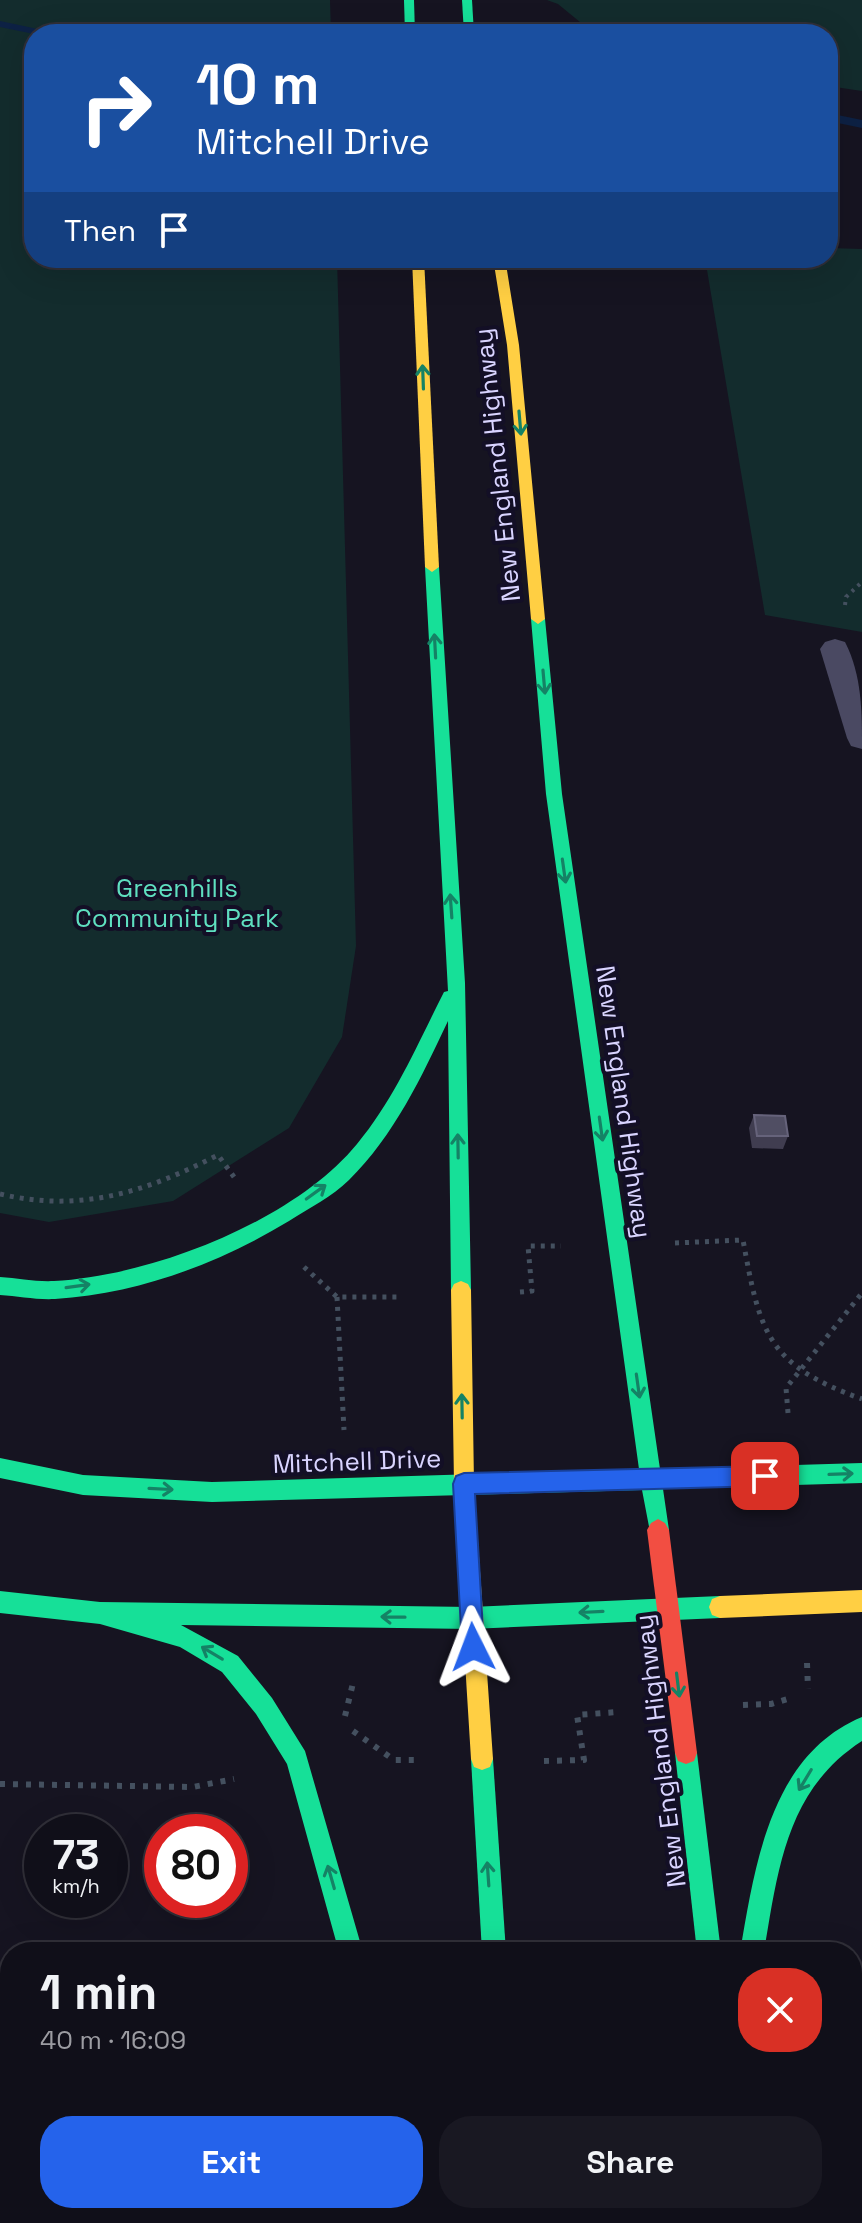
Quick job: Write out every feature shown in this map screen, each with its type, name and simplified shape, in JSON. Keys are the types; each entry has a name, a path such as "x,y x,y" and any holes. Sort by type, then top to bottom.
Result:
{"main road":[{"path":"409,0 410,24"},
{"path":"467,0 468,24"},
{"path":"418,268 441,755 456,983 464,1484 493,1942"},
{"name":"New England Highway","path":"501,268 513,345 554,794 669,1608 708,1942"},
{"path":"0,1286 54,1290 120,1280 185,1264 271,1225 345,1171 388,1120 428,1048 456,983"},
{"name":"Mitchell Drive","path":"0,1468 83,1485 212,1492 862,1473"},
{"path":"0,1602 100,1613 471,1618 862,1601"},
{"path":"100,1613 185,1637 230,1664 264,1706 297,1759 348,1942"},
{"path":"754,1942 768,1875 791,1807 807,1773 862,1728"}],"lane":[{"path":"835,649 862,738"}],"path":[{"path":"0,1194 25,1201 100,1199 157,1185 218,1155 229,1170"},
{"path":"729,1241 743,1240 760,1319 779,1350 801,1370 833,1389 862,1399"},
{"path":"521,1292 532,1291 528,1246 544,1246"},
{"path":"309,1275 337,1297 385,1297"},
{"path":"786,1388 862,1293"},
{"path":"337,1297 344,1429"},
{"path":"557,1762 584,1760 577,1715 605,1713"},
{"path":"343,1723 394,1760"},
{"path":"0,1784 193,1787 249,1776"}],"green space":[{"name":"Greenhills Community Park","path":"0,0 330,0 331,24 24,24 24,268 337,268 356,946 342,1037 289,1128 173,1201 49,1222 0,1213"},
{"path":"547,0 862,0 862,91 838,87 838,24 582,24 558,4"},
{"path":"838,248 862,249 862,632 765,615 707,268 838,268"}],"building":[{"path":"754,1115 785,1116 788,1136 757,1136"}],"waterway":[{"path":"0,24 24,29"},
{"path":"838,119 862,124"}],"traffic: fast":[{"path":"409,0 410,24"},
{"path":"467,0 468,24"},
{"path":"432,567 456,983 461,1290"},
{"path":"538,619 554,794 658,1530"},
{"path":"0,1286 55,1290 118,1282 149,1274 238,1240 315,1195 341,1175 379,1130 418,1065 450,997"},
{"path":"0,1468 83,1485 212,1492 862,1473"},
{"path":"0,1602 100,1613 471,1618 720,1607"},
{"path":"100,1613 185,1637 230,1664 264,1706 297,1759 348,1942"},
{"path":"754,1942 772,1854 800,1784 818,1760 862,1728"},
{"path":"686,1753 708,1942"},
{"path":"482,1759 493,1942"}],"traffic: slow":[{"path":"418,268 432,567"},
{"path":"501,268 513,345 538,619"},
{"path":"461,1290 464,1484 482,1759"},
{"path":"720,1607 862,1601"}],"traffic: jam":[{"path":"658,1530 686,1753"}],"route":[{"path":"473,1647 464,1484 765,1476"}]}
